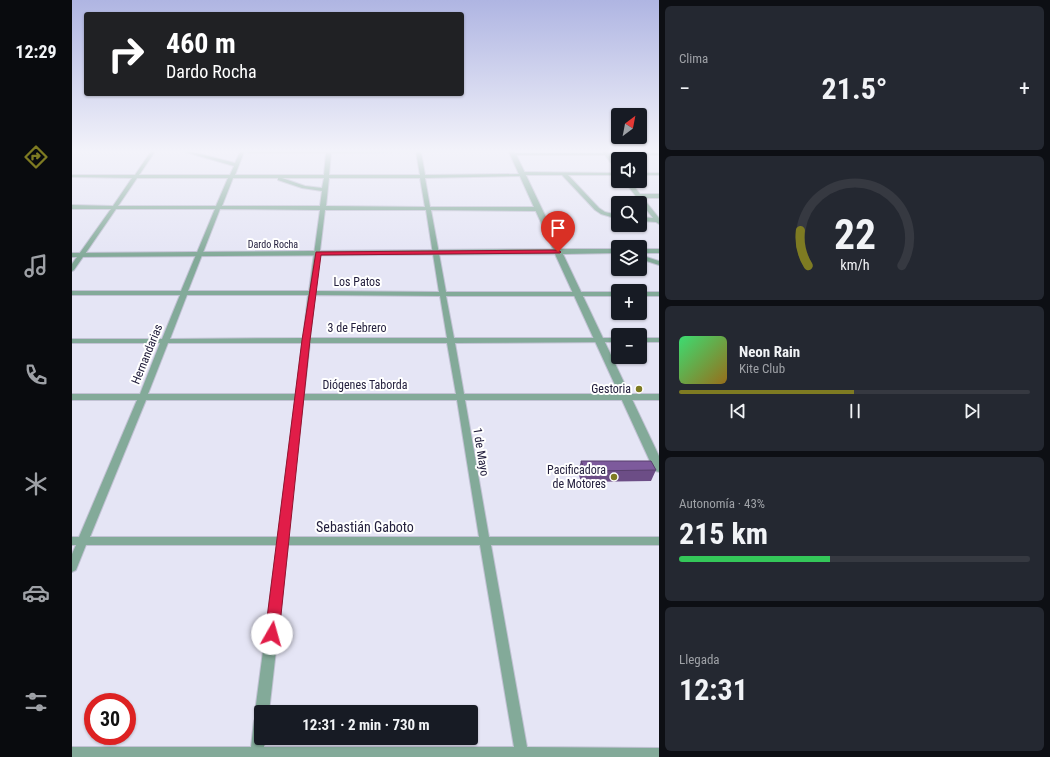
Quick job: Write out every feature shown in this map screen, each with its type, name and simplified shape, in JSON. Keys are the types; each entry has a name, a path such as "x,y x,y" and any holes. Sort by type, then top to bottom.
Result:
{"street":[{"path":"72,269 130,185"},
{"name":"Hernandarias","path":"72,567 77,541 143,396 228,185"},
{"path":"302,185 324,190"},
{"path":"263,705 284,541 325,185"},
{"name":"1 de Mayo","path":"423,185 522,755"},
{"path":"527,185 658,463"},
{"path":"575,185 597,209 611,215"},
{"path":"633,188 639,196"},
{"path":"647,196 659,196"},
{"path":"647,206 659,221"},
{"path":"72,207 538,208"},
{"path":"647,220 659,221"},
{"name":"Dardo Rocha","path":"72,254 611,251"},
{"path":"647,251 659,251"},
{"path":"647,259 659,263"},
{"name":"Los Patos","path":"72,293 611,294"},
{"path":"647,294 659,294"},
{"name":"3 de Febrero","path":"72,341 611,340"},
{"path":"647,340 659,340"},
{"name":"Diógenes Taborda","path":"72,397 659,397"},
{"name":"Sebastián Gaboto","path":"77,541 659,541"},
{"path":"257,755 258,745"},
{"path":"72,754 659,755"}],"building":[{"path":"581,461 651,461 656,470 585,471"}],"place":[{"name":"Gestoria","path":"639,389"},
{"name":"Pacificadora de Motores","path":"614,477"}],"route":[{"path":"272,634 284,541 306,340 318,253 558,252"}]}
